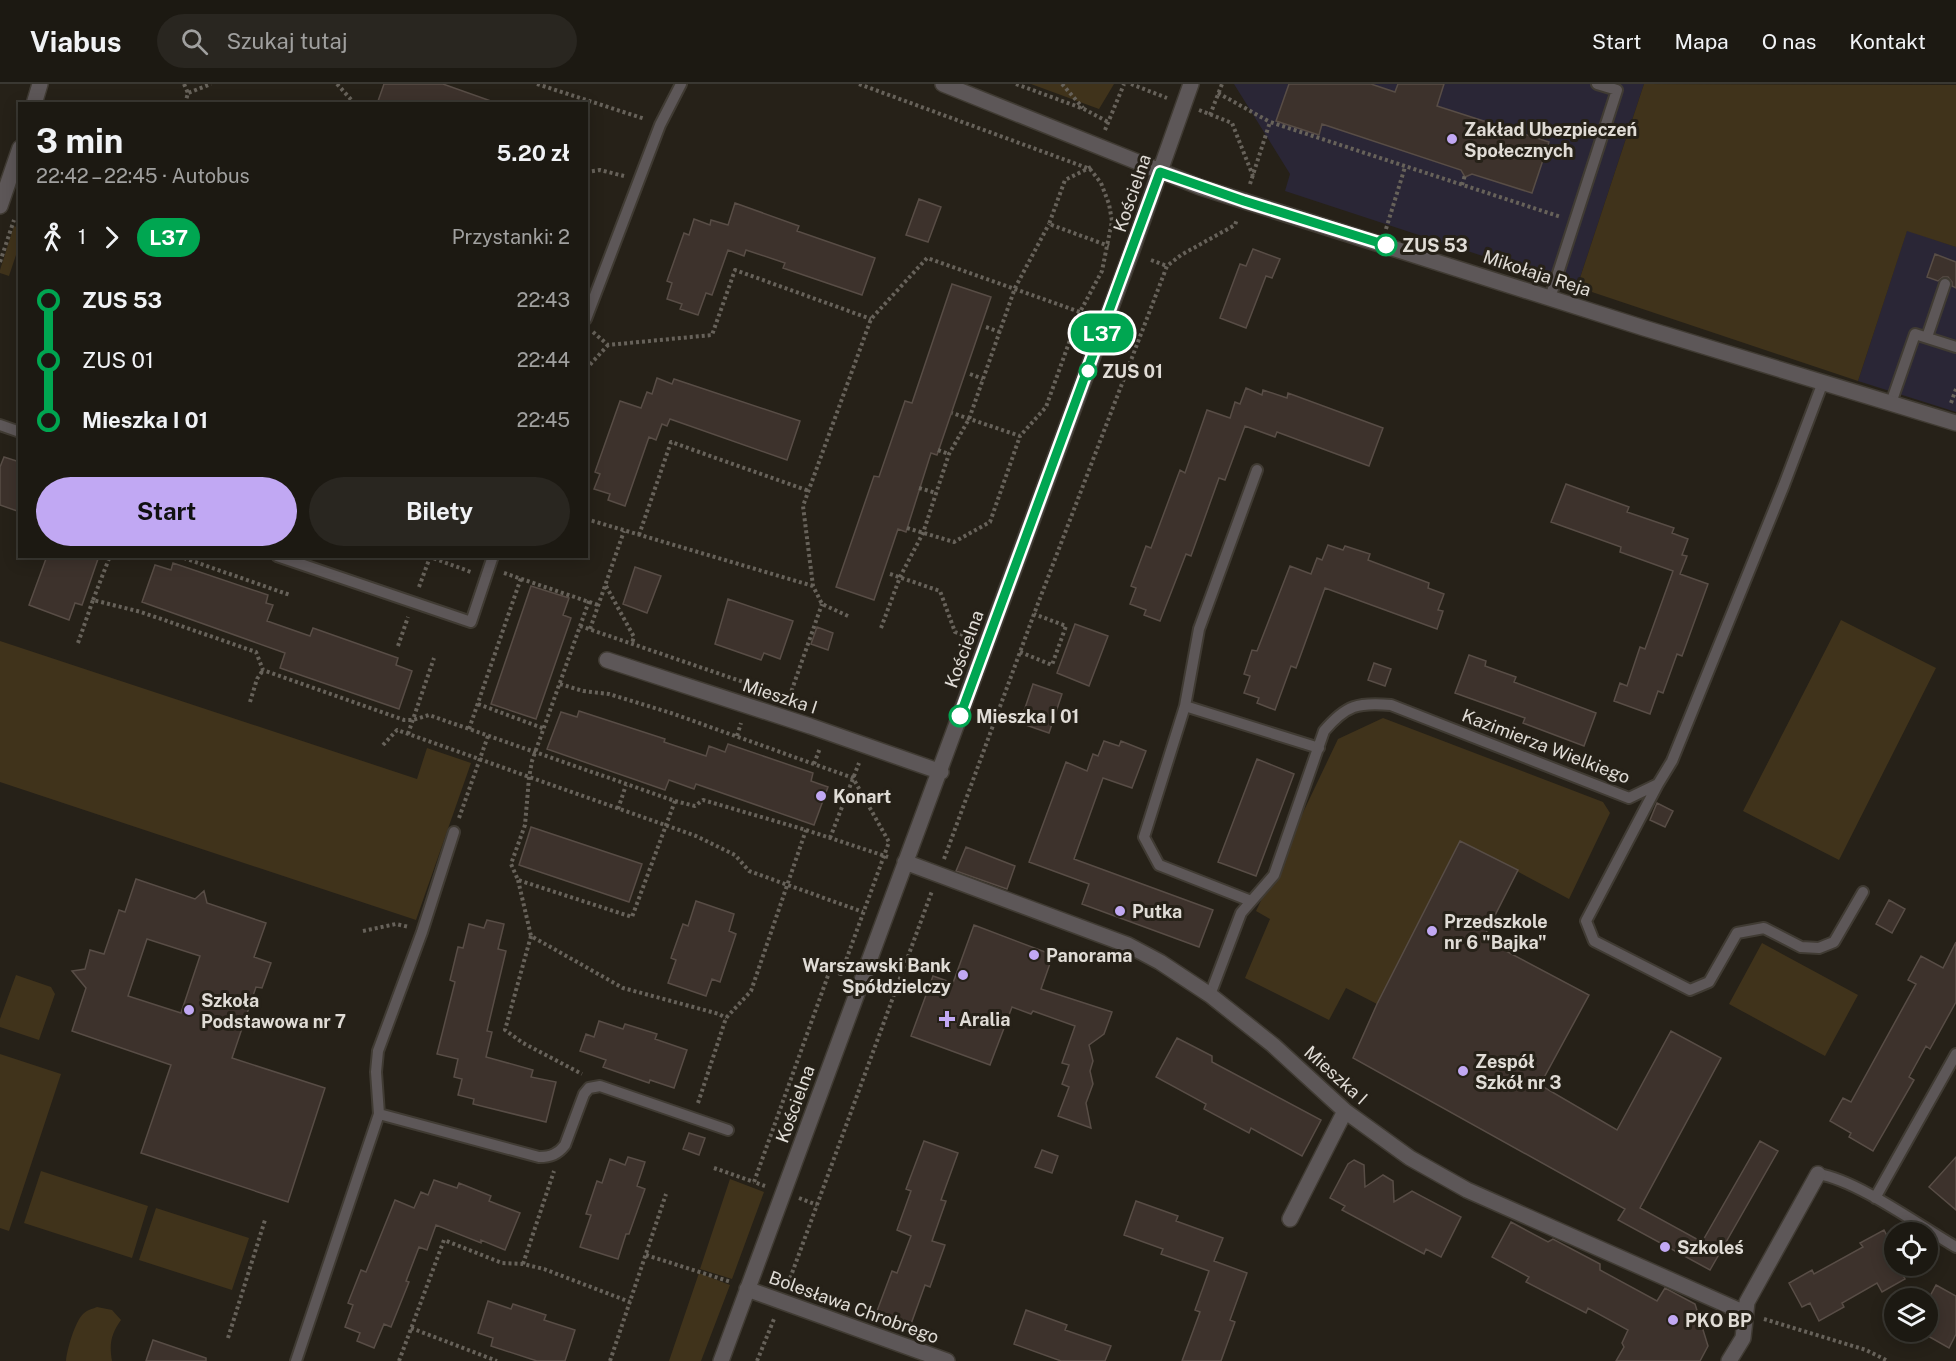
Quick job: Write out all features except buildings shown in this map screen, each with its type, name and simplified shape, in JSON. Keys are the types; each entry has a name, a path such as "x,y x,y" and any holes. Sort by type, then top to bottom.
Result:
{"street":[{"path":"35,102 40,84"},
{"name":"Mikołaja Reja","path":"943,84 1160,172 1244,201 1956,423"},
{"name":"Kościelna","path":"721,1361 905,862 941,772 1191,84"},
{"path":"0,206 3,189 18,153"},
{"name":"Mieszka I","path":"607,660 941,772"},
{"name":"Mieszka I","path":"905,862 1128,945 1160,962 1210,994 1273,1045 1345,1112 1410,1158 1467,1190 1745,1313"},
{"path":"1290,1219 1345,1112"},
{"path":"1729,1361 1743,1338 1747,1302 1818,1174"},
{"name":"Bolesława Chrobrego","path":"747,1289 947,1361"}],"lane":[{"path":"588,314 660,124 681,84"},
{"path":"1550,298 1617,90 1597,84"},
{"path":"1927,338 1945,284"},
{"path":"1891,403 1915,334 1956,347"},
{"path":"1822,382 1788,474 1677,750 1586,921 1594,941 1690,990 1709,982 1737,933 1764,928 1801,947 1819,948 1834,942 1863,892"},
{"path":"0,425 18,431"},
{"path":"1251,901 1159,865 1144,837 1185,706 1199,629 1257,470"},
{"path":"283,558 471,622 490,567"},
{"name":"Kazimierza Wielkiego","path":"1210,994 1241,913 1274,875 1324,731 1337,716 1350,707 1365,703 1391,705 1629,798 1658,784"},
{"path":"1185,706 1318,748"},
{"path":"296,1361 379,1114 376,1072 378,1051 422,932 454,832"},
{"path":"1875,1198 1956,1054"},
{"path":"379,1114 539,1157 549,1157 556,1154 568,1139 584,1094 595,1086 604,1086 728,1130"},
{"path":"1818,1174 1832,1176 1875,1198 1956,1247"}],"path":[{"path":"184,84 188,93 186,102"},
{"path":"188,93 211,84"},
{"path":"337,84 352,102"},
{"path":"537,84 660,124"},
{"path":"859,84 1090,169 1101,183 1110,204 1112,221 1102,271 1080,312 1046,407 1020,436 990,522 954,542 907,528"},
{"path":"1017,84 1083,109 1108,122 1124,84"},
{"path":"1062,84 1083,109"},
{"path":"1131,84 1232,123 1253,176"},
{"path":"1210,114 1222,84"},
{"path":"1218,93 1270,122 1575,222"},
{"path":"1250,185 1270,122"},
{"path":"1386,229 1405,167"},
{"path":"881,628 900,577 923,533 949,454 969,419 1015,288 1049,224 1065,180 1090,169"},
{"path":"588,172 600,170 639,180"},
{"path":"1462,185 1465,175"},
{"path":"0,262 16,213"},
{"path":"757,1361 782,1300 1034,614 1167,266 1181,255 1235,225 1237,219"},
{"path":"1049,224 1108,245"},
{"path":"848,616 822,604 813,586 803,506 871,319 927,258 1080,312"},
{"path":"1151,260 1167,266"},
{"path":"588,367 608,345 712,335 735,270 871,319"},
{"path":"987,327 1000,332"},
{"path":"588,328 608,345"},
{"path":"970,374 984,379"},
{"path":"1950,408 1956,389"},
{"path":"952,413 1020,436"},
{"path":"639,535 671,442 809,491"},
{"path":"938,450 949,454"},
{"path":"919,488 936,493"},
{"path":"588,520 813,586"},
{"path":"590,629 624,531"},
{"path":"78,643 109,558"},
{"path":"184,558 290,596"},
{"path":"398,646 430,558"},
{"path":"436,558 490,567 598,605"},
{"path":"890,574 940,591 955,632 987,643"},
{"path":"469,729 521,578"},
{"path":"605,586 634,637 632,644"},
{"path":"93,600 141,612 256,652 263,670 404,720 429,715 675,801 695,806 703,800 905,862"},
{"path":"589,601 536,752 529,778 525,825 511,864 518,880 531,936 505,1030 523,1043 582,1074 595,1086"},
{"path":"777,694 789,698 822,604"},
{"path":"1020,652 1052,665 1066,627 1034,614"},
{"path":"580,626 766,690"},
{"path":"408,734 434,658"},
{"path":"250,702 257,679 263,670"},
{"path":"560,684 583,691 609,694 661,710 853,778 889,842 841,974 830,970 754,1182"},
{"path":"478,704 545,729"},
{"path":"384,746 397,730 696,836 735,855 748,871 863,912"},
{"path":"454,832 488,736"},
{"path":"830,838 865,745"},
{"path":"618,809 626,785"},
{"path":"518,880 632,917 675,801"},
{"path":"693,1118 726,1018 751,991 806,830"},
{"path":"363,931 396,924 408,927"},
{"path":"531,936 623,988 719,1014 726,1018"},
{"path":"523,1264 558,1161 556,1154"},
{"path":"714,1168 765,1186"},
{"path":"610,1361 666,1194"},
{"path":"795,1196 817,1205"},
{"path":"228,1338 265,1220"},
{"path":"399,1361 444,1240 502,1263 523,1264 544,1269 630,1302"},
{"path":"646,1255 747,1289"},
{"path":"1745,1313 1866,1350 1888,1361"},
{"path":"411,1328 497,1361"}],"shaded area":[{"path":"1031,84 1114,84 1099,109"},
{"path":"1234,84 1644,84 1577,287 1285,191 1290,174"},
{"path":"1644,84 1956,85 1956,247 1907,231 1858,381 1577,287"},
{"path":"14,226 18,228 18,249 9,276 0,273"},
{"path":"1907,230 1956,247 1956,412 1858,381"},
{"path":"1841,620 1936,668 1839,860 1743,811"},
{"path":"0,641 417,779 427,748 471,763 416,920 0,782"},
{"path":"1383,718 1603,802 1610,813 1569,899 1460,841 1377,1004 1346,988 1329,1020 1245,978 1270,919 1256,911 1338,739"},
{"path":"1762,943 1858,995 1825,1056 1729,1004"},
{"path":"16,975 51,987 55,994 39,1040 0,1027 0,1019"},
{"path":"0,1054 61,1074 9,1231 0,1228"},
{"path":"41,1171 148,1206 132,1258 24,1223"},
{"path":"730,1179 764,1192 732,1279 700,1269"},
{"path":"156,1208 249,1238 232,1290 139,1260"},
{"path":"699,1273 730,1285 701,1361 669,1361"},
{"path":"97,1307 112,1310 121,1320 112,1339 112,1361 66,1361 77,1323 83,1314"}],"bus line":[{"name":"L37","path":"960,716 1160,172 1200,187 1386,245"}],"place":[{"name":"Zakład Ubezpieczeń Społecznych","path":"1452,139"},
{"name":"ZUS 53","path":"1386,245"},
{"name":"ZUS 01","path":"1088,371"},
{"name":"Mieszka I 01","path":"960,716"},
{"name":"Konart","path":"821,796"},
{"name":"Putka","path":"1120,911"},
{"name":"Przedszkole nr 6 \"Bajka\"","path":"1432,931"},
{"name":"Panorama","path":"1034,955"},
{"name":"Warszawski Bank Spółdzielczy","path":"963,975"},
{"name":"Szkoła Podstawowa nr 7","path":"189,1010"},
{"name":"Aralia","path":"947,1019"},
{"name":"Zespół Szkół nr 3","path":"1463,1071"},
{"name":"Szkoleś","path":"1665,1247"},
{"name":"PKO BP","path":"1673,1320"}]}
